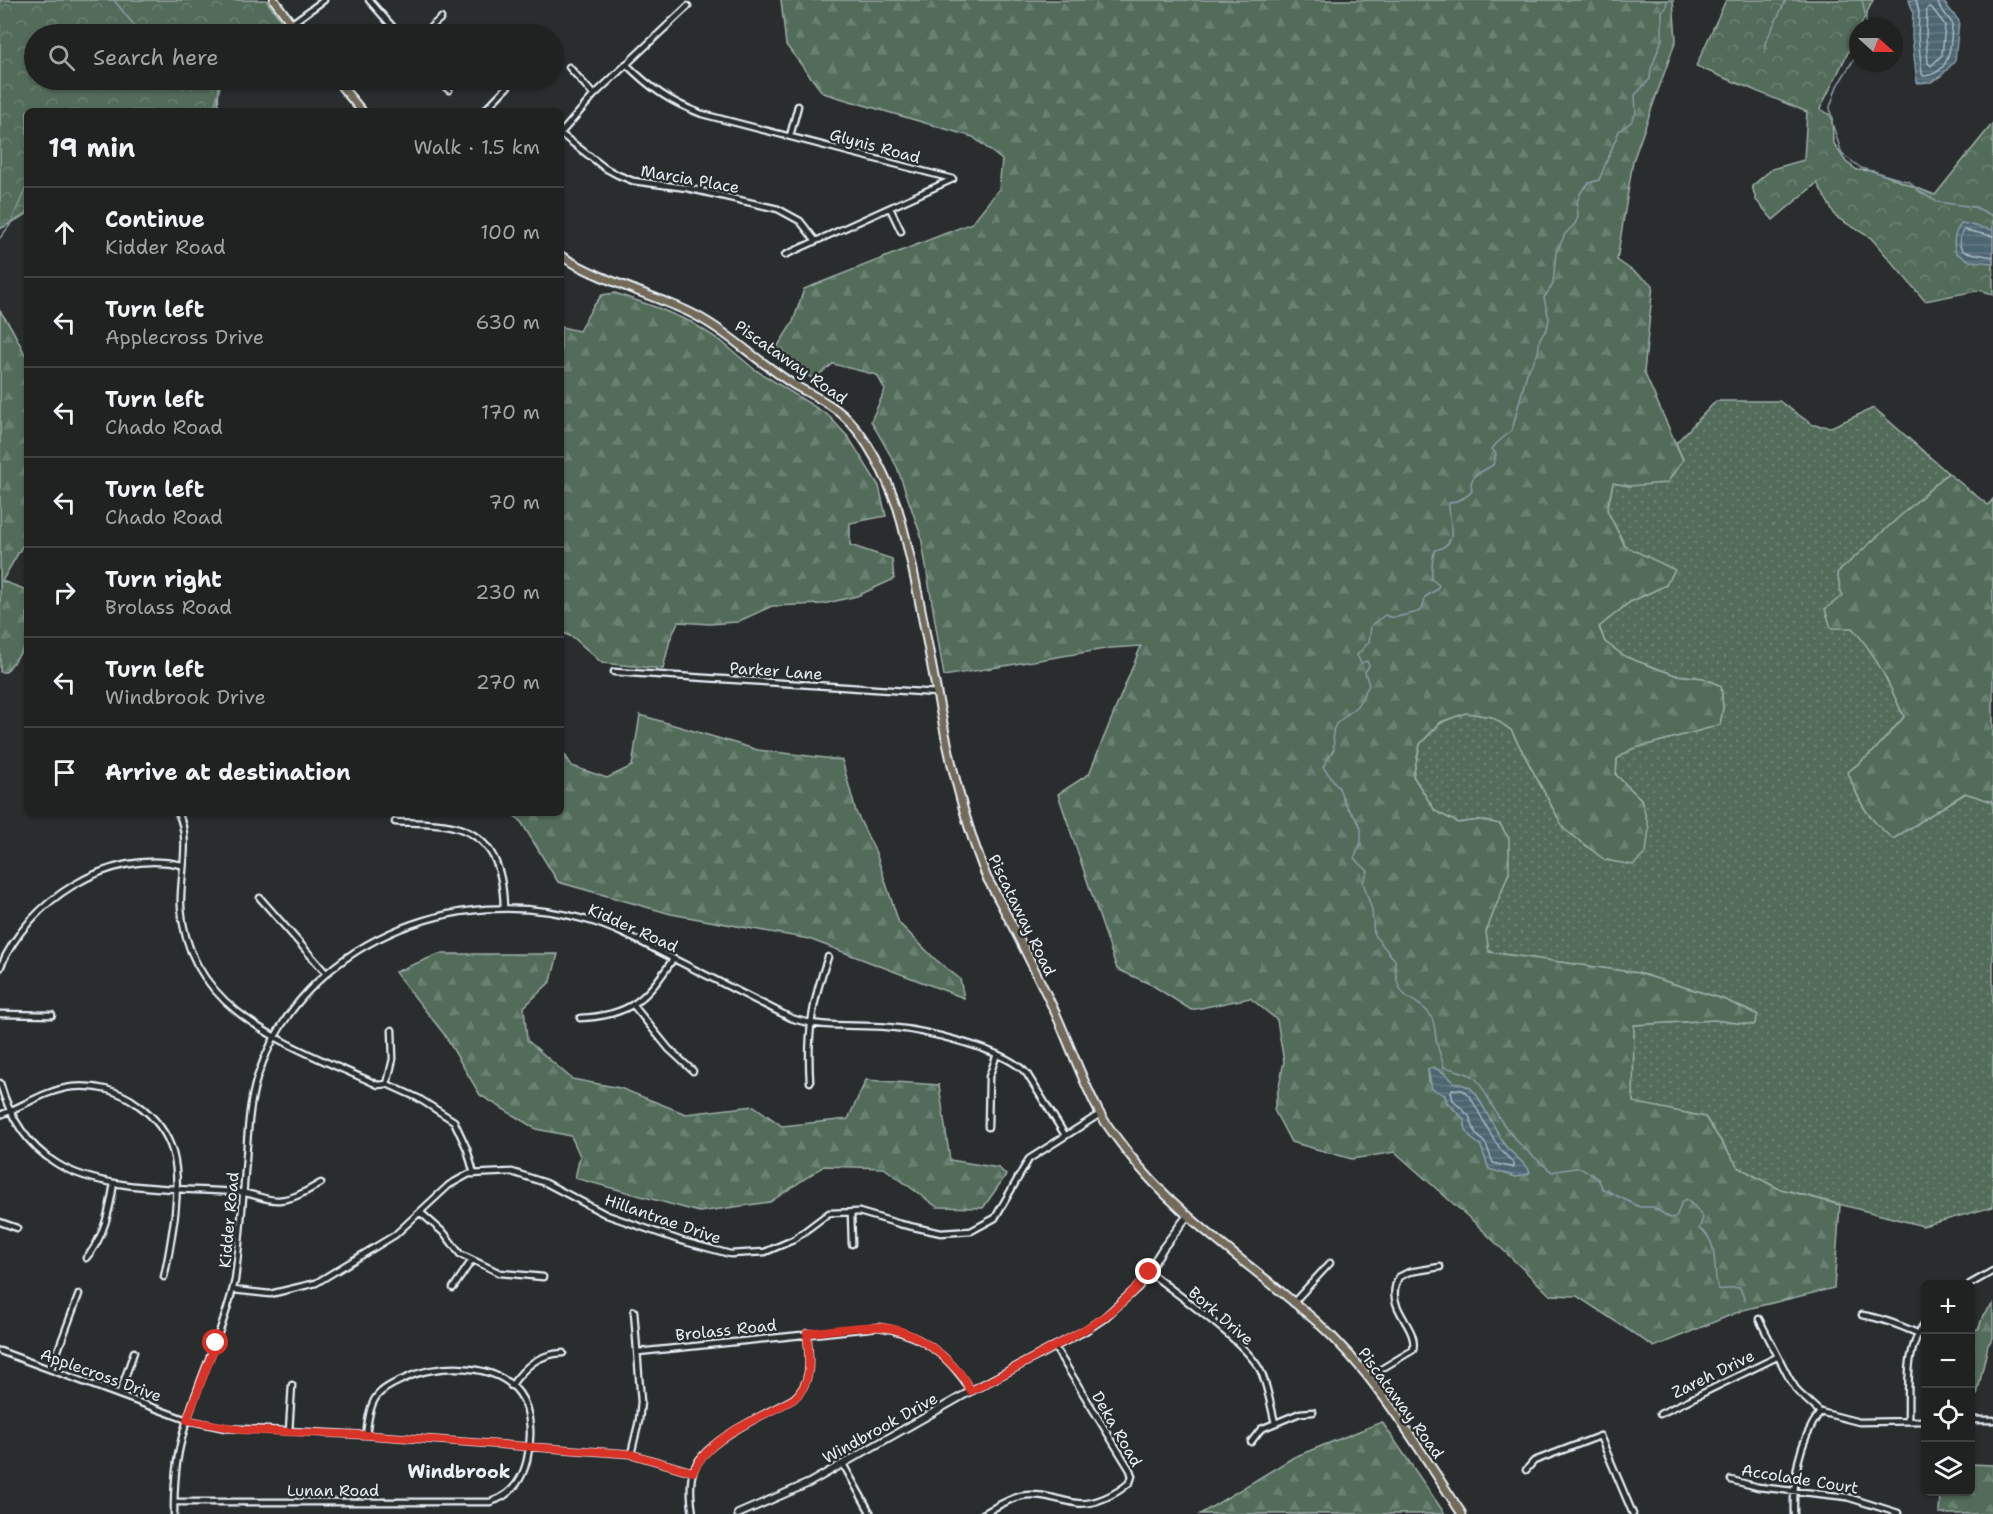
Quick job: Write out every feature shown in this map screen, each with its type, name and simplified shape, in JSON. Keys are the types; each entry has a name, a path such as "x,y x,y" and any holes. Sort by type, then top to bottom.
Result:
{"main road":[{"path":"274,0 291,24"},
{"path":"344,90 359,108"},
{"name":"Piscataway Road","path":"564,258 605,278 699,317 723,331 795,385 828,403 848,419 885,478 898,509 954,770 978,856 1054,1010 1100,1114 1126,1150 1188,1215 1317,1322 1354,1359 1413,1440 1462,1514"}],"street":[{"path":"291,24 324,0"},
{"path":"369,0 390,24"},
{"path":"564,129 594,94 688,6"},
{"path":"434,24 441,18"},
{"name":"Glynis Road","path":"626,64 648,86 682,106 702,114 953,179 785,255"},
{"path":"569,67 594,94"},
{"path":"487,108 504,90"},
{"path":"790,136 798,106"},
{"name":"Marcia Place","path":"564,135 605,168 618,175 633,181 687,188 778,209 800,221 815,240"},
{"path":"890,208 902,231"},
{"name":"Parker Lane","path":"614,672 937,693"},
{"path":"180,816 184,837 180,895 182,925 195,961 210,986 229,1007 274,1036 378,1085 387,1084 418,1098 454,1121 467,1149 474,1174"},
{"path":"395,822 451,826 479,840 491,852 501,871 504,908"},
{"path":"0,968 14,941 27,923 51,902 87,877 104,869 129,863 152,862 182,865"},
{"path":"260,898 325,972"},
{"name":"Kidder Road","path":"174,1514 179,1447 233,1290 251,1104 257,1078 274,1036 300,1000 325,972 370,943 402,928 451,914 504,908 538,910 590,921 616,930 791,1018 810,1024 898,1028 942,1037 997,1054 1013,1062 1027,1074 1065,1135"},
{"path":"810,1082 810,1024 816,993 828,957"},
{"path":"580,1018 604,1016 634,1006 657,983 672,959"},
{"path":"634,1006 669,1049 693,1071"},
{"path":"0,1014 52,1015"},
{"path":"387,1084 393,1059 392,1030"},
{"path":"988,1127 989,1077 997,1054"},
{"path":"0,1083 10,1111 33,1144 57,1165 89,1178 114,1183 242,1192 278,1200 298,1196 321,1183"},
{"path":"0,1115 51,1092 71,1087 98,1087 124,1096 143,1108 161,1126 176,1162 178,1188 164,1277"},
{"name":"Hillantrae Drive","path":"233,1290 270,1294 316,1283 395,1235 448,1185 469,1174 512,1172 546,1184 607,1215 682,1241 730,1254 765,1252 793,1240 829,1213 859,1212 941,1233 971,1231 995,1218 1029,1159 1100,1114"},
{"path":"86,1258 94,1248 102,1229 114,1183"},
{"path":"420,1212 445,1234 460,1254 500,1273 543,1277"},
{"path":"851,1212 852,1244"},
{"name":"Windbrook Drive","path":"738,1514 809,1483 971,1391 1086,1330 1125,1300 1149,1272 1163,1248 1188,1215"},
{"path":"0,1222 17,1228"},
{"path":"453,1288 472,1260"},
{"path":"1293,1303 1330,1263"},
{"path":"1368,1377 1409,1353 1414,1346 1393,1290 1399,1277 1409,1272 1440,1267"},
{"path":"1975,1281 1993,1271"},
{"name":"Bork Drive","path":"1149,1272 1243,1348 1262,1374 1275,1423"},
{"path":"51,1369 79,1294"},
{"path":"631,1454 641,1412 634,1311"},
{"path":"1862,1315 1877,1317 1917,1333"},
{"path":"1759,1319 1777,1357 1798,1392 1820,1412 1859,1422 1921,1421"},
{"name":"Brolass Road","path":"638,1352 807,1333 879,1327 897,1329 938,1353 959,1372 971,1391"},
{"path":"1908,1421 1910,1356 1917,1333 1921,1328"},
{"path":"693,1514 691,1500 693,1472 700,1459 727,1435 794,1399 802,1392 807,1382 810,1364 807,1333"},
{"name":"Deka Road","path":"983,1514 1020,1496 1046,1496 1086,1504 1107,1496 1130,1482 1132,1473 1054,1346"},
{"name":"Applecross Drive","path":"0,1351 187,1420 225,1428 366,1435 631,1454 693,1472"},
{"path":"119,1395 134,1352"},
{"path":"511,1386 531,1362 552,1353 563,1353"},
{"name":"Zareh Drive","path":"1660,1414 1777,1357"},
{"path":"366,1435 372,1406 377,1396 391,1386 415,1373 441,1368 471,1368 485,1372 519,1393 526,1411 530,1446"},
{"path":"289,1431 292,1386"},
{"path":"1251,1442 1261,1429 1300,1413 1312,1412"},
{"path":"1794,1514 1793,1492 1800,1451 1820,1412"},
{"path":"1975,1420 1993,1420"},
{"path":"1526,1470 1534,1461 1600,1436 1633,1514"},
{"name":"Lunan Road","path":"174,1502 485,1503 496,1500 513,1489 525,1468 530,1446"},
{"path":"843,1464 871,1514"},
{"name":"Accolade Court","path":"1731,1480 1758,1487 1847,1497 1898,1513"}],"green space":[{"path":"0,0 266,0 284,24 24,24 24,90 219,90 218,108 24,108 24,216 0,229"},
{"path":"781,0 1673,0 1676,40 1633,161 1617,260 1653,285 1644,372 1683,460 1667,483 1629,486 1613,483 1607,510 1625,546 1675,570 1666,585 1630,602 1599,627 1605,642 1626,657 1675,675 1703,678 1721,686 1723,708 1720,725 1632,749 1617,759 1616,775 1641,799 1649,828 1646,853 1633,865 1605,860 1564,829 1511,730 1492,717 1466,713 1441,722 1420,744 1413,776 1435,811 1458,823 1480,820 1500,824 1509,839 1509,872 1486,932 1489,952 1638,973 1723,999 1758,1015 1754,1025 1714,1020 1634,1025 1633,1102 1705,1117 1738,1167 1777,1188 1840,1205 1834,1288 1743,1310 1654,1347 1577,1296 1550,1295 1474,1222 1395,1152 1352,1159 1291,1142 1274,1110 1284,1062 1277,1020 1250,998 1191,1010 1152,985 1117,969 1058,794 1089,774 1141,646 1111,648 944,676 921,536 897,467 871,421 885,390 877,375 833,364 813,379 774,352 793,322 804,289 972,223 999,189 1002,160 973,137 823,93 786,45","holes":["1433,1067 1447,1075 1453,1082 1469,1087 1476,1094 1505,1146 1527,1167 1516,1177 1489,1169 1481,1146 1471,1137 1464,1119 1447,1102 1445,1095 1429,1082 1428,1069"]},
{"path":"1726,0 1873,0 1864,18 1849,18 1849,50 1820,109 1832,116 1833,142 1846,162 1857,170 1874,171 1935,195 1993,123 1993,295 1981,290 1925,301 1871,238 1836,217 1817,183 1773,220 1756,200 1752,186 1772,169 1804,160 1807,112 1696,66"},
{"path":"615,293 691,322 721,341 754,369 828,415 849,438 879,486 886,516 850,523 850,545 892,559 894,579 857,596 823,604 772,606 737,622 710,624 678,622 670,640 663,669 602,663 574,638 564,633 564,328 579,331 602,295"},
{"path":"0,311 24,352 24,543 2,581 24,589 24,648 6,672 0,672"},
{"path":"1716,401 1779,401 1813,425 1831,427 1874,408 1948,473 1838,573 1852,628 1869,646 1904,717 1873,752 1848,772 1856,793 1870,817 1893,838 1966,793 1993,802 1993,1207 1923,1226 1777,1188 1738,1167 1705,1117 1633,1103 1633,1025 1714,1020 1753,1025 1758,1015 1723,999 1638,973 1489,952 1485,932 1509,872 1480,820 1458,823 1435,811 1413,776 1420,744 1442,722 1466,712 1492,717 1511,730 1564,829 1641,799 1616,775 1617,759 1632,749 1720,725 1723,708 1721,686 1703,678 1675,675 1625,657 1605,642 1599,626 1630,602 1666,585 1625,546 1607,510 1613,483 1629,486 1683,460 1676,443"},
{"path":"1948,473 1988,505 1993,499 1993,802 1965,793 1893,839 1865,809 1848,772 1873,752 1904,717 1882,670 1861,638 1852,628 1831,628 1825,609 1842,596 1837,573"},
{"path":"640,715 758,750 842,760 856,812 876,853 899,923 935,959 960,979 964,998 809,939 671,914 558,882 520,820 514,816 564,816 564,754 572,766 607,778 632,766"},
{"path":"439,954 558,954 551,981 524,1007 527,1040 572,1079 620,1088 686,1114 754,1106 782,1126 848,1119 866,1080 939,1085 950,1160 999,1168 1006,1175 983,1208 937,1207 884,1168 824,1166 770,1202 699,1212 575,1178 580,1156 571,1136 536,1129 480,1095 444,1034 395,972"},
{"path":"1993,1304 1993,1338 1988,1345 1977,1395 1975,1395 1975,1330 1979,1328 1983,1315"},
{"path":"1382,1422 1445,1514 1200,1514 1294,1457"},
{"path":"1975,1464 1993,1465 1993,1514 1939,1514 1940,1496 1975,1496"}],"water":[{"path":"1909,0 1942,0 1959,21 1955,61 1941,76 1931,82 1917,83 1912,36 1913,12"},
{"path":"1962,223 1993,230 1993,263 1970,261 1956,253 1954,237"},
{"path":"1433,1067 1447,1075 1453,1082 1469,1087 1476,1094 1505,1146 1527,1167 1530,1172 1528,1174 1516,1177 1489,1169 1481,1146 1471,1138 1466,1130 1464,1119 1447,1102 1445,1095 1432,1089 1428,1069"}],"waterway":[{"path":"114,0 133,24"},
{"path":"1667,0 1666,8 1662,11 1662,39 1651,69 1650,79 1635,95 1636,113 1631,122 1619,131 1599,180 1589,183 1581,192 1577,202 1578,217 1575,224 1565,234 1556,253 1553,284 1544,298 1549,319 1547,329 1540,338 1538,353 1527,373 1512,430 1492,449 1496,454 1493,465 1474,476 1471,483 1472,491 1462,499 1449,503 1451,538 1443,547 1435,550 1433,557 1431,579 1439,585 1436,590 1425,597 1420,611 1395,617 1385,615 1371,626 1369,642 1357,655 1361,663 1367,661 1369,666 1365,672 1369,685 1357,706 1336,724 1333,731 1334,749 1323,767 1339,788 1345,804 1361,828 1361,844 1354,858 1368,871 1363,882 1372,910 1374,935 1395,960 1397,979 1402,992 1423,1007 1431,1016 1444,1067 1473,1076 1513,1137 1552,1172 1583,1169 1598,1179 1603,1189 1640,1207 1653,1207 1670,1218 1676,1217 1682,1202 1686,1199 1703,1218 1699,1229 1706,1234 1713,1247 1718,1289 1740,1288 1745,1301"},
{"path":"1765,52 1765,43 1786,0"},
{"path":"1862,0 1866,18"},
{"path":"1849,67 1837,86 1830,107 1832,123 1842,154 1861,168 1910,182 1917,190 1937,202 1975,207 1993,216"},
{"path":"214,108 219,90"},
{"path":"0,238 10,225 24,192"}],"district":[{"name":"Windbrook","path":"459,1472"}],"route":[{"path":"216,1343 187,1420 243,1430 366,1435 631,1454 693,1472 700,1459 727,1435 794,1399 802,1392 807,1382 810,1364 807,1333 879,1327 897,1329 911,1335 938,1353 959,1372 971,1391 1086,1330 1104,1318 1139,1286 1149,1272"}]}
